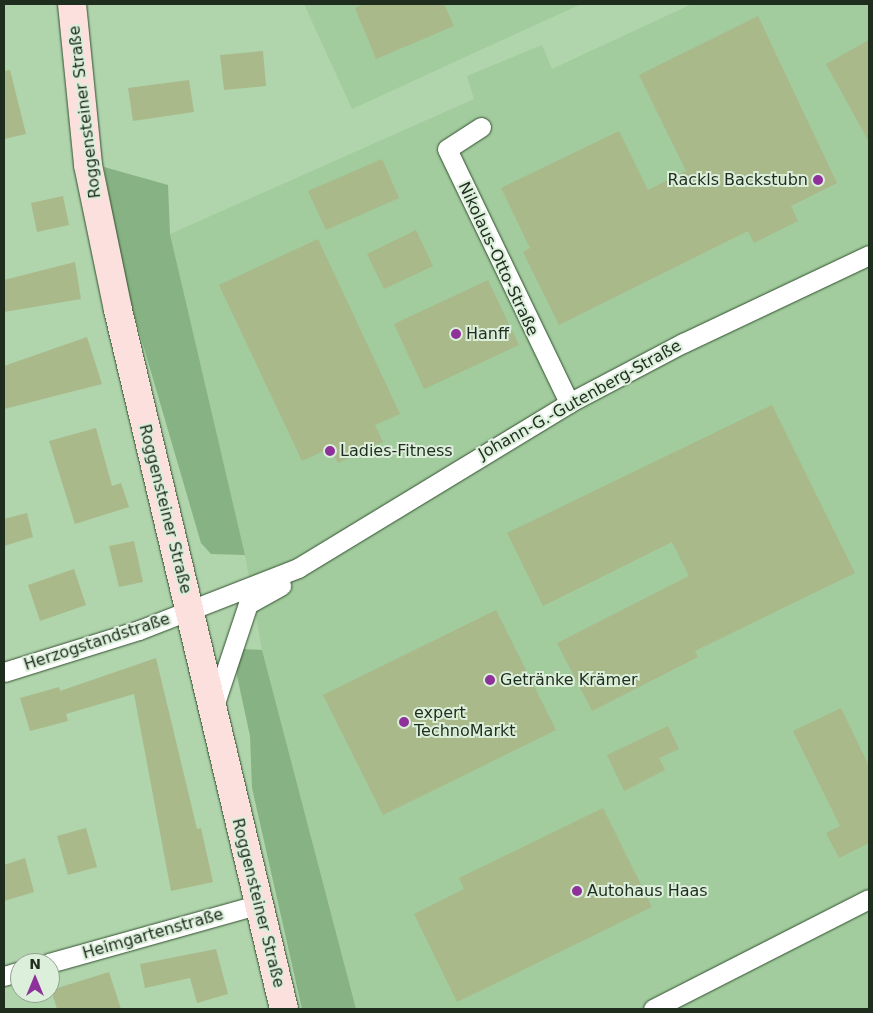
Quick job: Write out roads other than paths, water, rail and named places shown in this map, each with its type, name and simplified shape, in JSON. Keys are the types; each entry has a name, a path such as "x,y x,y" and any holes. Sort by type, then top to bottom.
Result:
{"main road":[{"name":"Roggensteiner Straße","path":"72,4 88,165 118,310 213,710 257,905 284,1009"}],"street":[{"name":"Nikolaus-Otto-Straße","path":"481,128 447,149 569,404"},
{"name":"Johann-G.-Gutenberg-Straße","path":"190,612 298,568 569,404 683,343 869,255"},
{"path":"213,710 248,604 281,586 298,568"},
{"name":"Herzogstandstraße","path":"4,672 190,612"},
{"path":"653,1009 869,899"},
{"name":"Heimgartenstraße","path":"60,960 257,905"}],"place":[{"name":"Rackls Backstubn","path":"818,180"},
{"name":"Hanff","path":"456,334"},
{"name":"Ladies-Fitness","path":"330,451"},
{"name":"Getränke Krämer","path":"490,680"},
{"name":"expert TechnoMarkt","path":"404,722"},
{"name":"Autohaus Haas","path":"577,891"}]}
